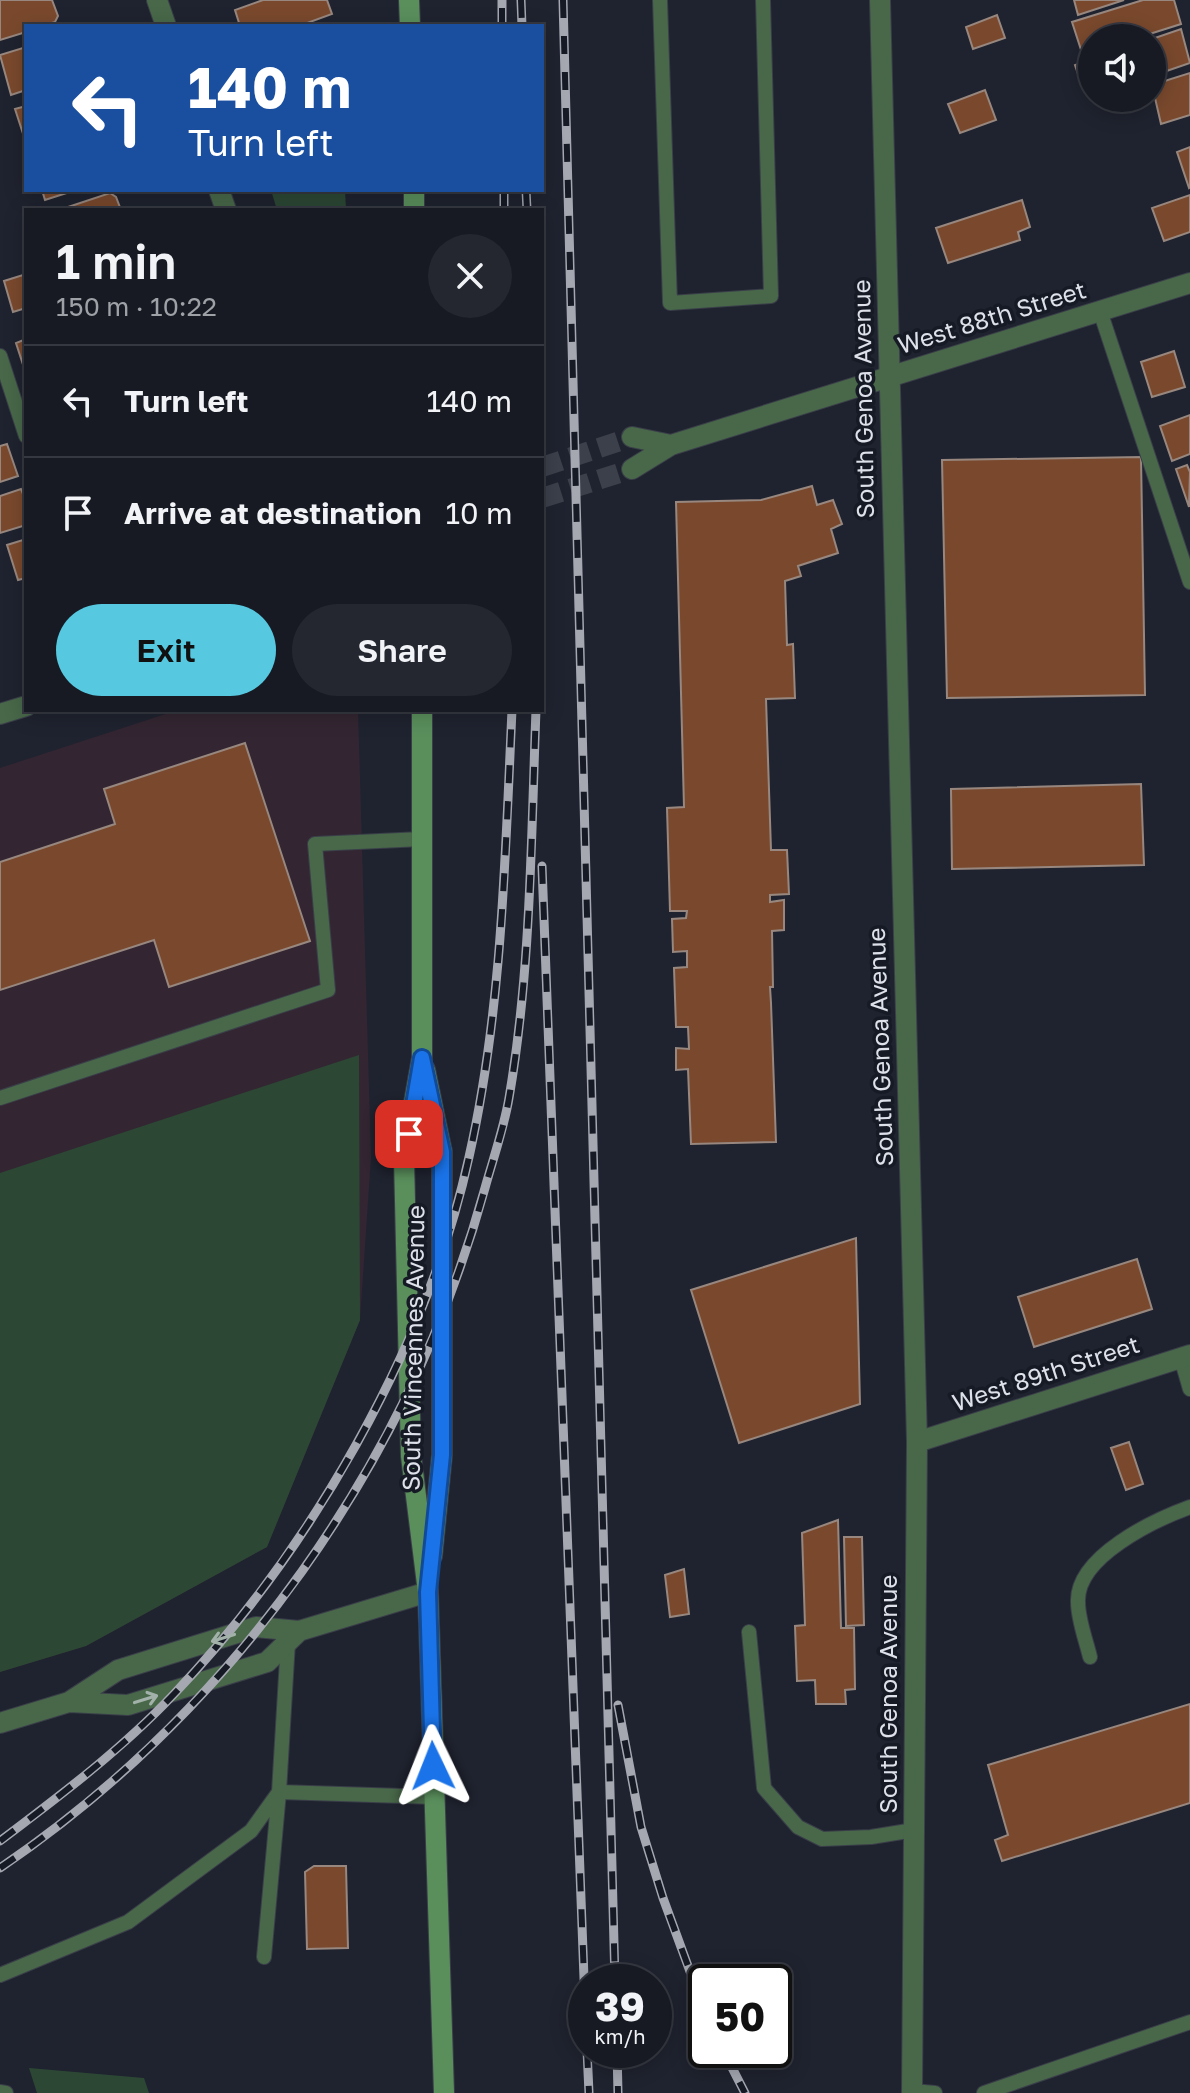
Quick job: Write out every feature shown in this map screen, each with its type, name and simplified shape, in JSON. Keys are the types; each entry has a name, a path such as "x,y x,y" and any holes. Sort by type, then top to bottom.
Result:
{"main road":[{"path":"409,0 410,24"},
{"name":"South Vincennes Avenue","path":"422,712 422,1058 404,1159 411,1456 428,1592 444,2093"},
{"name":"South Vincennes Avenue","path":"422,1058 442,1152 442,1455 428,1592"}],"street":[{"path":"157,0 165,24"},
{"name":"South Genoa Avenue","path":"880,0 917,1442 912,2092"},
{"name":"West 88th Street","path":"632,469 671,445 1190,283"},
{"name":"West 88th Street","path":"632,437 671,445"},
{"path":"0,714 24,707"},
{"name":"West 89th Street","path":"917,1442 1185,1357"},
{"path":"69,1702 128,1705 267,1662 294,1637 428,1592"},
{"path":"0,1723 69,1702 118,1670 256,1627 294,1637"}],"lane":[{"path":"660,0 670,303 771,296 763,0"},
{"path":"1100,311 1190,582"},
{"path":"0,356 24,430"},
{"path":"0,1098 328,990 315,844 422,839"},
{"path":"1185,1357 1190,1389"},
{"path":"1090,1657 1077,1600 1088,1570 1123,1538 1190,1507"},
{"path":"749,1632 764,1788 798,1827 822,1839 871,1837 914,1830"},
{"path":"264,1957 264,1928 294,1637"},
{"path":"279,1792 434,1797"},
{"path":"0,1975 128,1922 251,1831 279,1792"},
{"path":"984,2093 1190,2022"},
{"path":"912,2092 935,2093"}],"shaded area":[{"path":"172,712 358,712 371,1157 360,1320 267,1547 86,1646 0,1672 0,768"}],"green space":[{"path":"272,192 345,192 346,208 276,208"},
{"path":"359,1055 360,1320 267,1547 86,1646 0,1672 0,1173"},
{"path":"29,2068 144,2078 149,2093 37,2093"}],"building":[{"path":"0,0 52,0 58,16 55,22 24,24 24,33 0,40"},
{"path":"263,0 327,0 332,14 304,24 239,24 235,10"},
{"path":"1074,0 1124,0 1078,15"},
{"path":"1143,0 1174,0 1181,24 1166,29 1166,24 1078,24 1078,41 1072,22"},
{"path":"997,15 1005,38 973,49 966,27"},
{"path":"1181,29 1190,63 1166,71 1166,34"},
{"path":"24,48 24,91 11,95 0,55"},
{"path":"1190,73 1190,115 1161,124 1158,112 1166,112 1166,81"},
{"path":"985,90 996,120 960,133 948,104"},
{"path":"24,107 24,137 15,109"},
{"path":"1190,147 1190,187 1189,188 1177,152"},
{"path":"43,192 70,192 45,200"},
{"path":"110,193 116,197 120,208 65,208"},
{"path":"1190,195 1190,232 1164,241 1152,208"},
{"path":"1022,200 1030,227 1018,232 1020,240 948,263 936,228"},
{"path":"24,275 24,309 13,312 4,281"},
{"path":"24,340 24,368 16,343"},
{"path":"1174,351 1185,387 1152,397 1141,362"},
{"path":"1190,415 1190,454 1172,461 1160,426"},
{"path":"7,444 18,476 0,482 0,446"},
{"path":"1141,457 1145,695 947,698 942,460"},
{"path":"1187,465 1190,472 1189,507 1176,469"},
{"path":"812,486 817,505 833,500 842,524 831,529 838,553 798,566 801,576 785,581 787,645 793,644 795,698 766,699 771,850 787,850 789,894 770,895 770,902 784,900 784,930 772,931 773,987 770,987 776,1142 691,1144 688,1069 676,1070 676,1048 689,1049 688,1027 676,1027 674,968 687,967 687,951 673,952 672,919 686,918 687,911 670,911 667,808 684,807 676,502 761,500"},
{"path":"21,489 24,526 0,533 0,496"},
{"path":"24,540 24,578 18,580 7,545"},
{"path":"245,743 310,941 169,987 154,940 0,990 0,862 115,824 104,789"},
{"path":"1141,784 1144,865 952,869 951,789"},
{"path":"856,1238 860,1404 739,1443 691,1290"},
{"path":"1137,1259 1152,1309 1034,1347 1018,1297"},
{"path":"1129,1442 1143,1484 1126,1490 1111,1448"},
{"path":"838,1520 841,1628 854,1628 855,1689 845,1690 846,1704 816,1704 815,1680 797,1681 795,1626 805,1625 802,1533"},
{"path":"844,1537 862,1537 864,1625 846,1626"},
{"path":"684,1569 689,1614 670,1617 665,1575"},
{"path":"1190,1704 1190,1803 1002,1861 995,1840 1008,1835 988,1765"},
{"path":"314,1866 346,1866 348,1948 307,1949 305,1872"}],"tunnel":[{"path":"544,466 632,437"},
{"path":"544,497 632,469"}],"railway":[{"path":"502,0 502,24"},
{"path":"521,0 522,24"},
{"path":"563,0 615,1964"},
{"path":"504,192 504,208"},
{"path":"526,192 527,208"},
{"path":"0,1841 133,1734 224,1638 316,1512 393,1374 424,1302 450,1229 480,1102 500,935 512,712"},
{"path":"0,1868 85,1804 164,1733 237,1655 302,1571 360,1482 410,1388 452,1290 485,1188 509,1098 526,953 536,712"},
{"path":"542,866 583,1964"},
{"path":"618,1705 641,1827 688,1966"},
{"path":"588,2068 589,2093"},
{"path":"617,2068 618,2093"},
{"path":"732,2068 745,2093"}],"route":[{"path":"409,1134 422,1058 442,1152 442,1455 428,1592 433,1766"}]}
